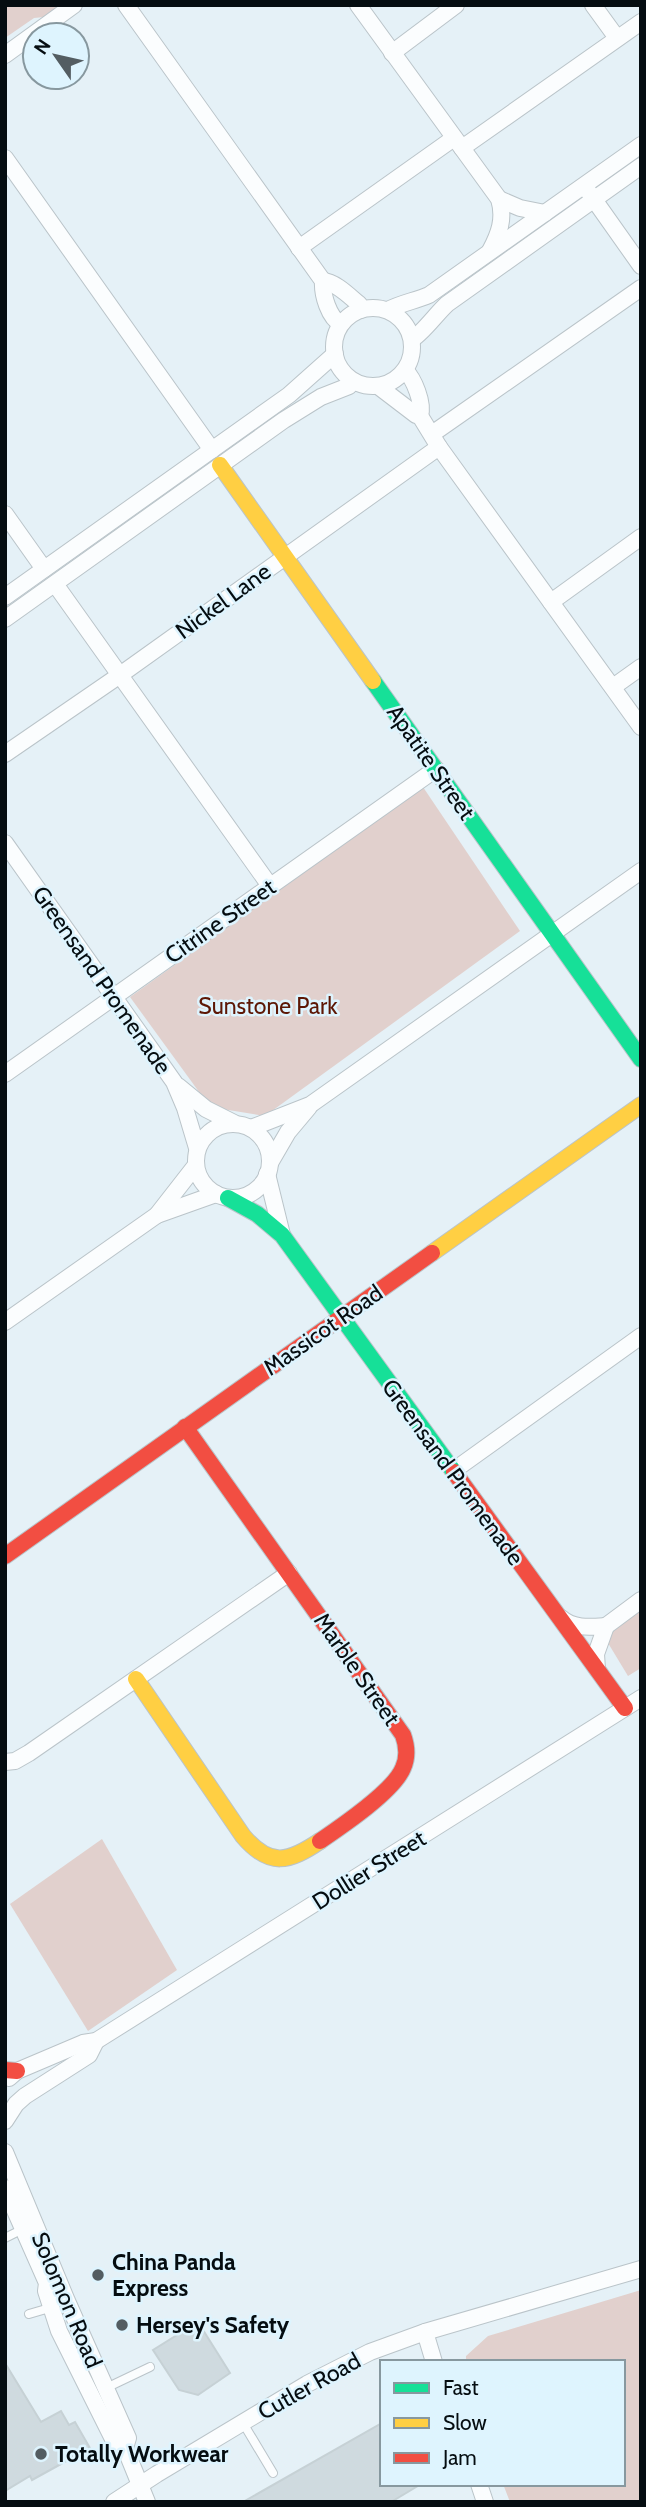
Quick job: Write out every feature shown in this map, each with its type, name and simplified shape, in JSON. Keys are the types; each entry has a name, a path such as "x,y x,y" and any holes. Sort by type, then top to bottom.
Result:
{"street":[{"path":"5,55 74,5"},
{"path":"126,5 323,281 332,316 341,324"},
{"path":"358,5 499,199 503,213 498,237 489,252"},
{"path":"392,53 456,5"},
{"path":"593,5 617,38"},
{"path":"299,248 641,22"},
{"path":"388,310 398,304 413,302 429,295 641,145"},
{"path":"5,158 212,450"},
{"path":"412,339 418,337 434,315 447,304 641,166"},
{"path":"584,185 641,266"},
{"path":"499,199 520,208 545,213"},
{"path":"323,281 329,281 354,299 360,310"},
{"name":"Nickel Lane","path":"5,754 286,555 641,288"},
{"path":"369,307 388,310 408,327 412,339 410,361 393,381 378,386 364,385 344,373 335,354 334,344 341,324 360,310 369,307"},
{"path":"5,597 289,395 335,354"},
{"path":"405,370 411,376 422,410 420,416"},
{"path":"5,619 284,420 321,397 349,386 353,380"},
{"path":"378,386 420,416 641,727"},
{"name":"Apatite Street","path":"220,465 641,1059"},
{"path":"5,514 44,569"},
{"path":"551,602 641,537"},
{"path":"54,584 270,886"},
{"path":"613,687 641,667"},
{"name":"Citrine Street","path":"5,1074 436,769"},
{"name":"Greensand Promenade","path":"7,850 174,1082 197,1148"},
{"path":"251,1128 310,1105 641,871"},
{"name":"Greensand Promenade","path":"174,1082 206,1109 233,1123"},
{"path":"157,1215 222,1196 241,1197 252,1193 261,1185 288,1132 310,1105"},
{"name":"Massicot Road","path":"5,1556 641,1105"},
{"path":"222,1196 206,1187 199,1177 196,1165 197,1148 211,1131 233,1123 251,1128 265,1143 269,1168"},
{"path":"5,1322 157,1215 196,1165"},
{"name":"Greensand Promenade","path":"269,1168 282,1235"},
{"name":"Greensand Promenade","path":"222,1196 257,1214 282,1235 625,1708"},
{"path":"453,1471 641,1336"},
{"name":"Marble Street","path":"136,1679 253,1847 275,1859 289,1858 304,1852 379,1795 404,1768 407,1746 401,1730 185,1427"},
{"path":"5,1762 15,1761 29,1753 289,1573"},
{"path":"554,1611 564,1621 572,1624 606,1626 641,1600"},
{"path":"597,1669 596,1654 606,1626"},
{"name":"Dollier Street","path":"9,2074 83,2043 96,2041 641,1698"},
{"name":"Dollier Street","path":"5,2121 16,2104 26,2096 89,2055 96,2041"},
{"name":"Solomon Road","path":"5,2152 128,2438 125,2448 147,2502"},
{"name":"Solomon Road","path":"5,2188 47,2283 46,2291"},
{"name":"Solomon Road","path":"5,2210 10,2235 46,2291 65,2344 116,2445 125,2448"},
{"name":"Cutler Road","path":"114,2502 243,2423 370,2352 425,2332 641,2269"},
{"path":"425,2332 432,2360"}],"lane":[{"path":"29,2314 53,2307"},
{"path":"106,2389 150,2367"},
{"path":"243,2423 273,2473"}],"green space":[{"path":"5,5 61,5 44,17 21,21 21,27 5,38"},
{"name":"Sunstone Park","path":"423,787 520,931 265,1116 210,1107 130,997"},
{"path":"641,1609 641,1668 628,1676 605,1638"},
{"path":"102,1839 177,1970 88,2031 10,1904"},
{"path":"641,2290 641,2502 510,2502 504,2486 625,2486 625,2360 466,2360 466,2356 488,2336"}],"building":[{"path":"198,2322 230,2373 198,2395 179,2390 153,2350"},
{"name":"Totally Workwear","path":"5,2363 41,2422 61,2411 69,2425 75,2422 90,2448 32,2480 30,2476 5,2491"},
{"path":"380,2424 380,2486 418,2486 391,2502 243,2502"}],"traffic: fast":[{"path":"373,681 641,1059"},
{"path":"228,1198 257,1214 282,1235 454,1472"}],"traffic: slow":[{"path":"220,465 373,681"},
{"path":"432,1253 641,1105"},
{"path":"136,1679 243,1836 253,1846 262,1853 280,1858 299,1854 320,1841"}],"traffic: jam":[{"path":"5,1556 432,1253"},
{"path":"185,1427 403,1735 406,1760 398,1777 366,1807 320,1841"},
{"path":"454,1472 625,1708"},
{"path":"5,2070 17,2071"}],"place":[{"name":"China Panda Express","path":"98,2275"},
{"name":"Hersey's Safety","path":"122,2325"},
{"name":"Totally Workwear","path":"41,2454"}]}
